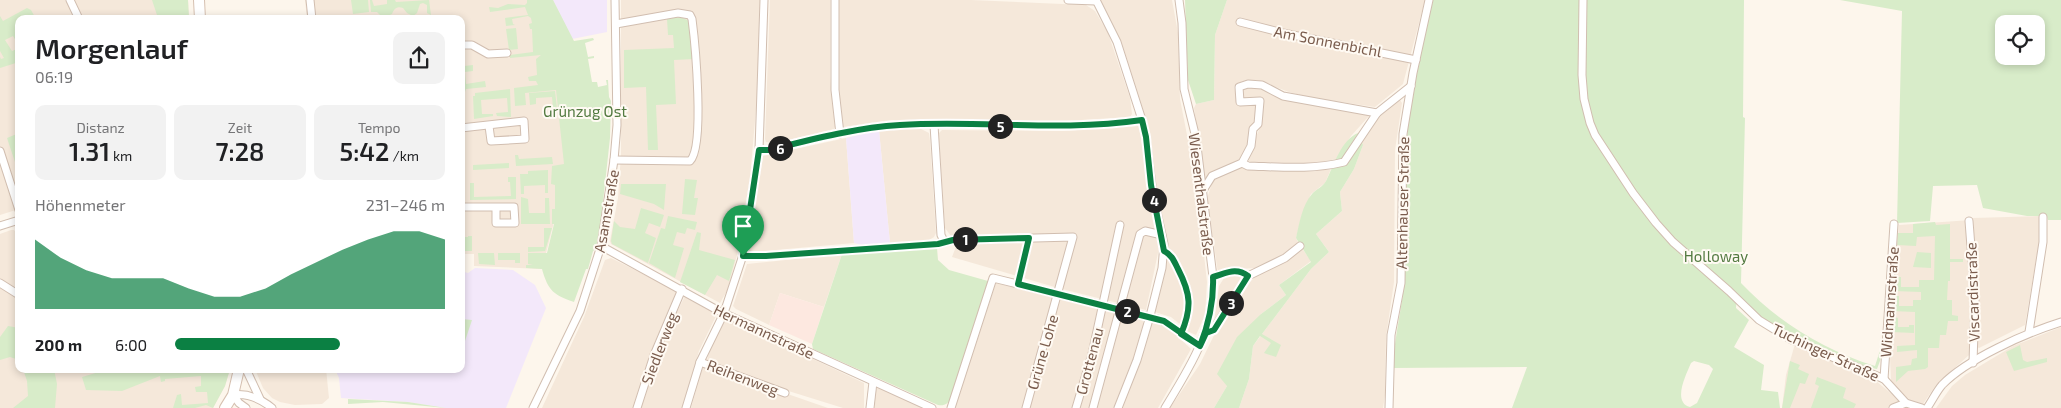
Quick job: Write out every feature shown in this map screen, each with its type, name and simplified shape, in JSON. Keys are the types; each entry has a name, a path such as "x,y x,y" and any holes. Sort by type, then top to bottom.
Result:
{"main road":[{"path":"199,0 200,15"},
{"path":"225,408 233,395 238,373"}],"street":[{"path":"70,0 77,15"},
{"path":"310,0 312,15"},
{"name":"Asamstraße","path":"533,408 580,311 601,246 614,160 618,91 615,0"},
{"path":"686,408 700,362 724,313 743,256 759,150 764,0"},
{"path":"835,0 835,90 840,134"},
{"path":"1068,0 1096,1 1117,42 1146,137 1151,185 1164,251 1150,316 1137,360 1118,408"},
{"name":"Wiesenthalstraße","path":"1165,408 1206,333 1213,296 1213,277 1196,138 1184,89 1180,0"},
{"name":"Altenhauser Straße","path":"1389,408 1391,335 1401,283 1403,134 1429,0"},
{"name":"Tuchinger Straße","path":"1582,0 1583,88 1590,123 1601,145 1632,194 1673,242 1759,320 1790,339 1884,379 1908,405"},
{"path":"614,160 686,161 693,159 695,155 698,118 697,71 690,15 682,12 616,24"},
{"name":"Am Sonnenbichl","path":"1240,22 1283,33 1416,60"},
{"path":"465,45 472,45 488,54 507,53"},
{"path":"1202,192 1212,176 1242,163 1251,146 1253,129 1258,124 1260,101 1240,102 1238,87 1248,84 1262,85 1283,96 1377,113"},
{"path":"1242,163 1248,166 1323,168 1344,162 1377,113 1411,86"},
{"path":"759,150 769,150 840,134 898,125 1081,126 1142,120"},
{"path":"465,128 524,121 525,139 491,141 490,126"},
{"path":"934,125 941,235 944,241"},
{"path":"0,152 15,198"},
{"path":"465,207 496,207"},
{"path":"2029,332 2043,242 2043,217"},
{"path":"0,226 15,221"},
{"name":"Viscardistraße","path":"1969,221 1975,299 1973,362"},
{"name":"Widmannstraße","path":"1884,379 1894,224"},
{"name":"Grottenau","path":"1076,408 1092,354 1120,225"},
{"name":"Grottenau","path":"1093,408 1140,234 1145,232 1162,235"},
{"name":"Grüne Lohe","path":"1026,408 1059,294 1073,237 1029,238"},
{"path":"743,256 792,255 938,244 944,241 1029,238 1018,284"},
{"name":"Hermannstraße","path":"601,246 724,313 932,408"},
{"path":"1206,333 1214,330 1248,276 1285,258 1300,246"},
{"path":"1164,251 1170,255 1188,291 1187,320 1181,334"},
{"path":"1213,277 1237,270 1248,276"},
{"path":"951,408 993,278 1150,316 1164,321 1200,346"},
{"path":"0,283 15,292"},
{"name":"Siedlerweg","path":"638,408 654,355 682,289"},
{"path":"1927,408 1941,387 1957,372 2029,332 2061,322"},
{"name":"Reihenweg","path":"700,362 785,393"},
{"path":"248,373 260,399"},
{"path":"870,408 873,382"},
{"path":"233,395 242,394 260,399 272,408"},
{"path":"233,395 246,408"},
{"path":"1893,408 1908,405 1922,408"}],"shaded area":[{"path":"0,0 188,0 189,15 15,15 15,210 0,215"},
{"path":"305,0 553,0 591,77 542,269 474,266 474,254 465,254 465,15 307,15"},
{"path":"553,0 607,0 607,32 572,39"},
{"path":"621,0 760,0 757,98 750,178 737,255 728,289 720,303 611,244 610,241 618,198 621,154"},
{"path":"770,0 830,0 830,77 834,129 776,143 766,142"},
{"path":"838,0 971,0 1086,5 1095,11 1108,33 1130,98 1132,114 1130,117 1049,122 891,120 843,127 838,81"},
{"path":"1100,0 1172,0 1178,33 1180,99 1187,135 1191,137 1207,282 1205,315 1196,335 1187,331 1192,296 1166,242 1154,180 1150,132 1119,38"},
{"path":"1227,0 1425,0 1403,84 1375,107 1307,97 1257,80 1243,81 1236,84 1234,86 1237,102 1256,101 1259,113 1242,158 1216,171 1205,182 1194,108 1196,104 1214,100 1215,35"},
{"path":"1250,86 1368,113 1369,116 1351,136 1336,159 1313,164 1251,162 1249,161 1249,153 1262,123 1262,101 1242,98 1242,88"},
{"path":"1400,100 1402,103 1395,150 1394,282 1386,337 1383,408 1239,408 1249,379 1253,346 1311,269 1329,252 1316,234 1342,211 1340,192 1354,169 1363,145 1358,133 1382,111"},
{"path":"1139,126 1159,248 1146,310 1058,288 952,257 957,244 945,228 939,140 939,133 942,130 1063,131"},
{"path":"919,128 929,133 936,233 929,240 890,243 879,130"},
{"path":"879,130 890,243 862,245 854,243 846,138"},
{"path":"846,138 854,243 755,252 748,251 763,156"},
{"path":"1246,166 1331,169 1325,183 1311,194 1302,215 1296,238 1298,242 1292,249 1284,255 1255,268 1218,273 1207,198 1214,178 1225,170"},
{"path":"2039,216 2040,236 2025,325 1979,348 1977,347 1977,277 1973,218"},
{"path":"1971,220 1969,355 1936,385 1923,404 1910,400 1894,387 1891,382 1890,356 1893,296 1899,225"},
{"path":"11,230 15,231 15,373 229,373 225,386 213,408 0,408 0,234"},
{"path":"1301,247 1311,261 1279,285 1286,295 1261,314 1227,386 1214,408 1170,408 1200,364 1219,325 1242,289 1255,277"},
{"path":"842,254 824,307 780,293 769,325 733,306 747,264"},
{"path":"1167,257 1184,288 1187,306 1181,325 1171,317 1155,312"},
{"path":"611,258 677,291 655,342 634,408 542,408 584,317 605,260"},
{"path":"475,268 513,270 535,285 546,308 506,408 445,408 408,402 341,398 337,373 465,373 465,272 468,273"},
{"path":"1236,273 1243,276 1242,280 1214,323 1219,286 1224,278"},
{"path":"996,283 1101,309 1075,408 955,408"},
{"path":"780,293 824,307 812,344 769,325"},
{"path":"685,296 717,314 699,351 682,408 641,408 663,340"},
{"path":"1104,309 1118,313 1092,408 1079,408"},
{"path":"1122,314 1143,320 1143,336 1118,408 1095,408"},
{"path":"726,318 864,383 864,408 843,408 760,382 707,360"},
{"path":"1152,321 1164,324 1191,349 1158,408 1121,408 1141,360"},
{"path":"2061,327 2061,408 1936,408 1952,386 1965,375 2013,346"},
{"path":"1795,344 1865,372 1899,400 1902,408 1782,408 1786,375"},
{"path":"703,366 779,391 828,408 691,408"},
{"path":"257,373 326,373 329,398 322,404 295,405 272,398 263,388"},
{"path":"878,388 926,408 874,408 875,389"}],"green space":[{"path":"152,0 188,0 189,15 157,15"},
{"path":"351,0 368,0 369,12 353,14"},
{"path":"370,0 372,0 374,6 387,4 387,0 395,0 396,2 429,0 431,15 427,13 427,5 423,3 420,4 414,15 407,13 403,8 399,7 390,15 380,15 377,12 371,12"},
{"name":"Grünzug Ost","path":"527,0 553,0 574,41 593,38 594,40 585,43 588,57 594,56 594,58 588,59 592,82 597,82 598,87 607,85 606,80 608,80 611,101 610,138 602,211 604,216 597,248 593,251 588,269 586,269 574,302 561,297 549,287 542,269 526,268 526,265 533,265 528,264 528,253 547,253 554,224 552,224 552,209 555,209 555,185 551,184 552,166 564,164 556,90 525,93 526,105 515,106 514,88 538,85 536,81 529,81 528,77 537,75 536,59 541,55 510,58 510,55 533,52 532,29 530,29 529,24 532,23 531,18 528,16 512,19 515,25 506,26 505,18 528,15 525,7 490,12 489,7 498,8 508,4 525,5"},
{"path":"1185,0 1227,0 1215,35 1214,100 1196,104 1188,80"},
{"name":"Holloway","path":"1433,0 1744,0 1743,117 1745,118 1741,283 1770,310 1803,333 1838,352 1875,366 1882,344 1890,232 1884,350 1877,369 1867,367 1787,333 1763,319 1737,294 1736,308 1749,320 1734,347 1764,365 1761,390 1778,392 1780,408 1512,408 1527,367 1393,368 1405,274 1404,174 1409,120","holes":["1694,361 1709,365 1713,369 1697,403 1690,407 1682,400 1681,394 1691,363"]},
{"path":"1840,0 2061,0 2061,220 2048,220 2047,216 2027,216 1983,208 1977,185 1933,186 1930,221 1897,223 1902,11"},
{"path":"27,8 34,15 15,15 15,39 13,36 5,40 12,51 15,50 15,63 0,68 0,57 1,59 4,58 0,51 0,16 3,21"},
{"path":"681,17 689,21 694,59 674,60 676,104 656,105 658,150 648,150 646,87 624,88 624,50 674,48 673,35 668,35 667,19"},
{"path":"516,28 518,49 509,50 506,29"},
{"path":"473,65 473,71 465,72 465,66"},
{"path":"465,72 466,84 485,81 486,87 466,89 465,92"},
{"path":"510,89 511,117 497,116 496,113 508,112 507,98 481,100 482,114 493,114 493,116 474,119 473,96 475,96 475,93"},
{"path":"555,91 557,108 553,108 552,97 536,98 536,104 530,105 529,93"},
{"path":"1358,133 1363,145 1354,169 1340,192 1342,211 1316,234 1329,252 1311,269 1262,334 1281,345 1276,357 1264,353 1271,343 1260,336 1253,346 1249,379 1239,408 1214,408 1227,386 1217,374 1237,337 1261,314 1286,295 1279,285 1311,262 1296,238 1303,209 1312,194 1325,183 1347,141"},
{"path":"15,135 15,162 7,138"},
{"path":"515,155 518,155 519,159 552,157 553,164 516,166"},
{"path":"509,163 509,168 473,170 473,165"},
{"path":"548,170 548,193 545,193 545,185 524,186 524,194 521,194 520,174 528,174 528,171"},
{"path":"508,177 516,177 516,199 470,200 470,183 474,183 474,197 511,196"},
{"path":"685,179 697,180 694,198 698,198 695,215 682,214"},
{"path":"621,184 666,184 664,210 654,204 620,194"},
{"path":"521,197 528,199 529,213 545,213 545,198 549,198 550,224 521,224"},
{"path":"641,208 664,215 660,227 649,223 645,233 656,238 648,263 612,244 611,241 614,221 620,227 635,229"},
{"path":"668,216 697,222 695,230 687,228 685,234 677,232 673,245 684,248 675,278 649,263 661,228 665,229"},
{"path":"1935,222 1936,225 1950,224 1950,259 1963,259 1963,262 1950,262 1950,281 1948,281 1947,300 1952,300 1952,315 1958,316 1958,321 1948,321 1946,335 1940,335 1939,348 1928,348 1928,367 1908,371 1896,382 1896,367 1911,365 1912,359 1917,358 1917,350 1897,352 1897,346 1915,345 1915,312 1892,311 1893,296 1899,296 1899,306 1913,306 1913,300 1921,300 1921,292 1893,291 1894,277 1901,277 1901,287 1919,287 1919,280 1934,280 1935,236 1917,237 1916,246 1897,245 1898,233 1913,233 1913,224"},
{"path":"544,228 552,228 545,251 528,252 528,247 544,247"},
{"path":"697,232 701,233 699,250 735,260 729,281 717,275 705,295 680,282"},
{"path":"472,236 472,251 465,251 465,237"},
{"path":"937,248 938,260 949,270 988,281 951,399 947,403 938,405 813,349 812,344 842,254"},
{"path":"1917,252 1931,253 1931,268 1913,267"},
{"path":"478,253 494,253 495,265 479,264"},
{"path":"498,253 520,253 520,263 515,263 515,260 498,260"},
{"path":"1892,317 1898,318 1898,327 1914,325 1914,333 1891,332"},
{"path":"465,319 472,320 465,341"},
{"path":"8,326 15,327 15,359 10,357 0,360 0,337"},
{"path":"2020,345 2023,360 2027,362 2047,358 2047,362 2014,371 2006,352"},
{"path":"1790,361 1800,365 1798,369 1809,374 1805,384 1800,383 1790,408 1782,408"},
{"path":"24,373 55,373 57,384 55,408 13,408 28,396"},
{"path":"96,373 229,373 225,386 213,408 206,405 195,408 173,408 177,395 181,394 182,405 208,403 207,392 196,392 195,387 201,386 201,376 165,379 165,381 161,382 160,376 122,391 86,390 82,377"},
{"path":"1817,377 1846,388 1843,398 1856,404 1854,408 1811,408 1819,386 1815,384"},
{"path":"348,399 408,402 446,408 383,402 348,404"}],"route":[{"path":"743,256 759,150 769,150 840,134 898,125 1050,127 1142,120 1146,137 1151,185 1164,251 1170,255 1188,291 1187,320 1181,334 1194,342 1200,346 1206,333 1214,330 1248,276 1237,270 1213,277 1211,314 1200,346 1181,334 1164,321 1150,316 1018,284 1029,238 953,240 938,244 743,256"}]}
